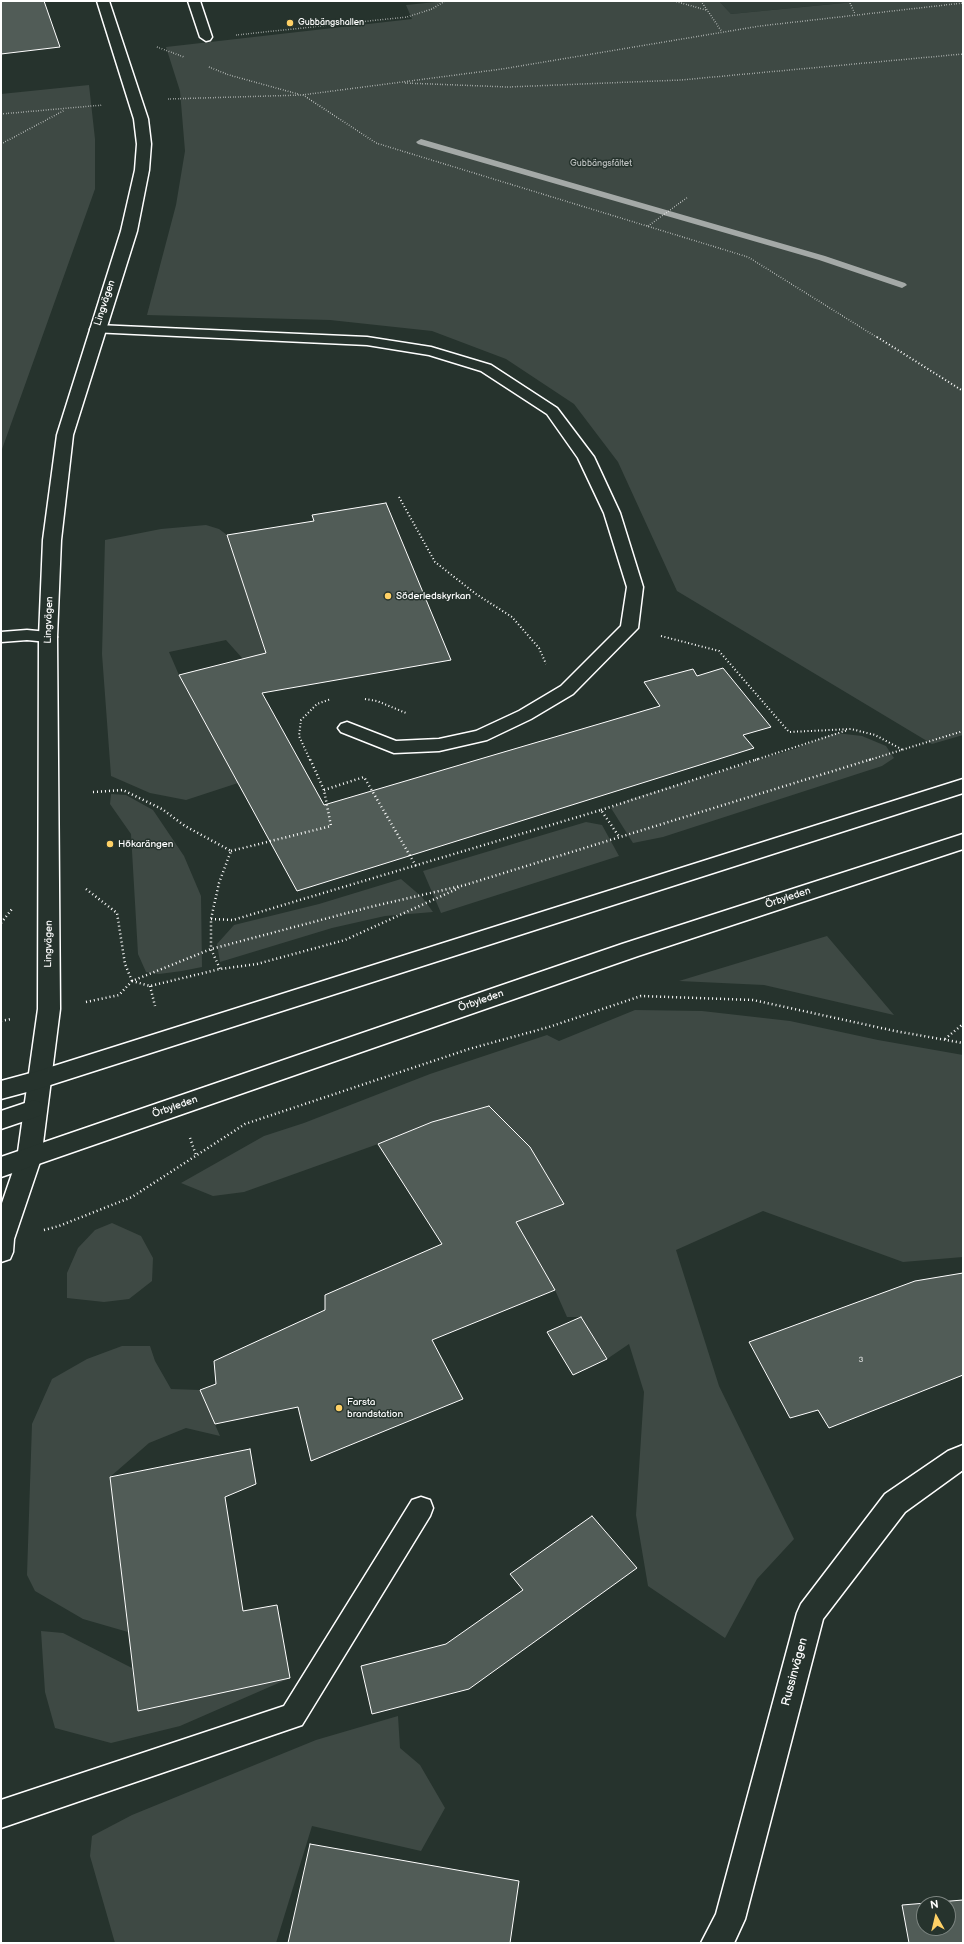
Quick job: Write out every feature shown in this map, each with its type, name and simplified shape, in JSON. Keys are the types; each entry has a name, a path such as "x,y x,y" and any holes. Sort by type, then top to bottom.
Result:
{"street":[{"name":"Lingvägen","path":"2,1246 29,1158 34,1109 49,1009 48,637 52,540 65,435 129,231 142,170 144,144 141,119 137,102 103,1"},
{"path":"1,1090 38,1080 963,786"},
{"name":"Örbyleden","path":"1,1167 630,950 963,841"},
{"path":"1,1120 34,1109"},
{"name":"Russinvägen","path":"717,1943 730,1919 811,1613 895,1503 957,1459 963,1457"}],"lane":[{"path":"194,1 206,37"},
{"path":"97,329 367,342 431,351 486,368 552,411 586,457 612,514 635,587 629,628 566,690 525,715 481,736 439,745 394,747 347,728"},
{"path":"1,637 27,635 48,637"},
{"path":"1,1814 293,1716 420,1508"}],"path":[{"path":"206,37 256,34 407,17 432,9 445,1"},
{"path":"674,1 707,10"},
{"path":"701,1 722,32"},
{"path":"849,1 856,14"},
{"path":"1,114 170,99 302,95 502,69 722,32 856,14 963,3"},
{"path":"157,48 184,58"},
{"path":"397,82 508,86 681,80 963,54"},
{"path":"204,65 229,75 302,95 376,142 748,257 963,391"},
{"path":"1,144 67,108"},
{"path":"648,226 688,197"},
{"path":"399,498 435,562 476,594 512,617 539,648 548,668"},
{"path":"629,628 719,651 789,732 851,729 875,735 904,750"},
{"path":"93,792 123,790 162,809 185,826 231,851 331,826 324,790 299,736 301,720 317,704 331,699"},
{"path":"362,699 377,701 413,716"},
{"path":"211,919 233,920 416,866 601,810 851,729"},
{"path":"132,981 211,949 370,906 465,885 963,731"},
{"path":"324,790 364,777 416,866"},
{"path":"601,810 620,838"},
{"path":"220,969 211,949 211,919 219,883 231,851"},
{"path":"132,981 150,986 220,969 257,964 345,940 465,885"},
{"path":"117,913 125,964 132,981"},
{"path":"2,1246 59,1226 132,1197 245,1124 469,1050 549,1027 641,996 752,1000 895,1031 963,1043"},
{"path":"945,1040 963,1024"}],"shaded area":[{"path":"719,1 864,1 731,14"}],"green space":[{"name":"Gubbängsfältet","path":"446,1 719,1 731,14 864,1 963,1 963,735 932,744 677,591 618,462 574,404 506,359 432,331 330,320 147,315 176,205 185,151 180,91 166,47 412,19 406,5"},
{"path":"89,85 95,139 95,189 1,452 1,94"},
{"path":"206,525 219,529 227,535 272,673 243,659 226,640 169,652 179,675 238,783 186,800 150,793 111,776 102,654 105,540 161,529"},
{"path":"836,733 862,736 886,746 894,758 882,766 663,837 633,843 611,808 630,799 794,749"},
{"path":"111,794 126,795 153,810 184,856 201,896 202,967 159,974 146,972 138,954 131,834 110,804"},
{"path":"586,822 602,825 619,856 441,913 423,871"},
{"path":"401,879 422,897 433,912 385,916 332,928 220,962 217,944 234,925 319,904"},
{"path":"827,936 894,1015 764,985 679,981"},
{"path":"635,1010 702,1011 790,1021 878,1040 963,1055 963,1257 903,1262 763,1211 676,1250 719,1386 794,1539 757,1579 725,1638 648,1586 636,1515 644,1392 629,1344 607,1359 581,1317 567,1317 555,1290 516,1222 564,1203 530,1147 489,1106 432,1122 378,1144 244,1192 213,1196 181,1183 264,1136 304,1123 430,1074 547,1035 559,1041"},
{"path":"112,1223 141,1236 153,1258 152,1281 129,1299 104,1302 67,1298 67,1273 78,1248 95,1230"},
{"path":"122,1346 150,1346 155,1361 171,1389 200,1390 220,1436 186,1428 149,1443 110,1477 128,1632 83,1619 35,1591 27,1575 32,1424 52,1379 87,1359"},
{"path":"41,1631 63,1633 132,1668 138,1711 290,1678 180,1726 111,1743 55,1728 45,1692"},
{"path":"398,1716 400,1748 420,1765 445,1808 421,1851 312,1826 276,1943 115,1943 90,1856 92,1836 132,1815 316,1740"}],"building":[{"path":"1,1 44,1 60,47 1,54"},
{"path":"386,503 451,660 262,693 324,805 660,706 644,682 693,669 697,676 723,668 771,727 743,735 754,748 297,891 179,675 266,653 227,535 314,521 312,515"},
{"path":"489,1106 530,1147 564,1204 516,1222 555,1290 432,1340 463,1399 311,1461 298,1407 215,1424 200,1390 216,1384 214,1361 325,1310 325,1295 442,1244 378,1144 432,1122"},
{"path":"963,1273 963,1375 829,1428 818,1410 790,1418 749,1342 915,1281"},
{"path":"581,1317 607,1359 573,1375 547,1332"},
{"path":"250,1449 256,1484 225,1497 243,1611 277,1605 290,1678 138,1711 110,1477"},
{"path":"592,1516 637,1568 469,1689 372,1714 361,1666 446,1644 523,1590 510,1574"},
{"path":"310,1844 519,1881 510,1943 288,1943"},
{"path":"963,1900 963,1943 909,1943 902,1905 916,1904 916,1936 956,1936 956,1901"}],"waterway":[{"path":"421,142 822,258 902,285"}],"place":[{"name":"Gubbängshallen","path":"290,23"},
{"name":"Söderledskyrkan","path":"388,596"},
{"name":"Hökarängen","path":"110,844"},
{"name":"Farsta brandstation","path":"339,1408"}]}
